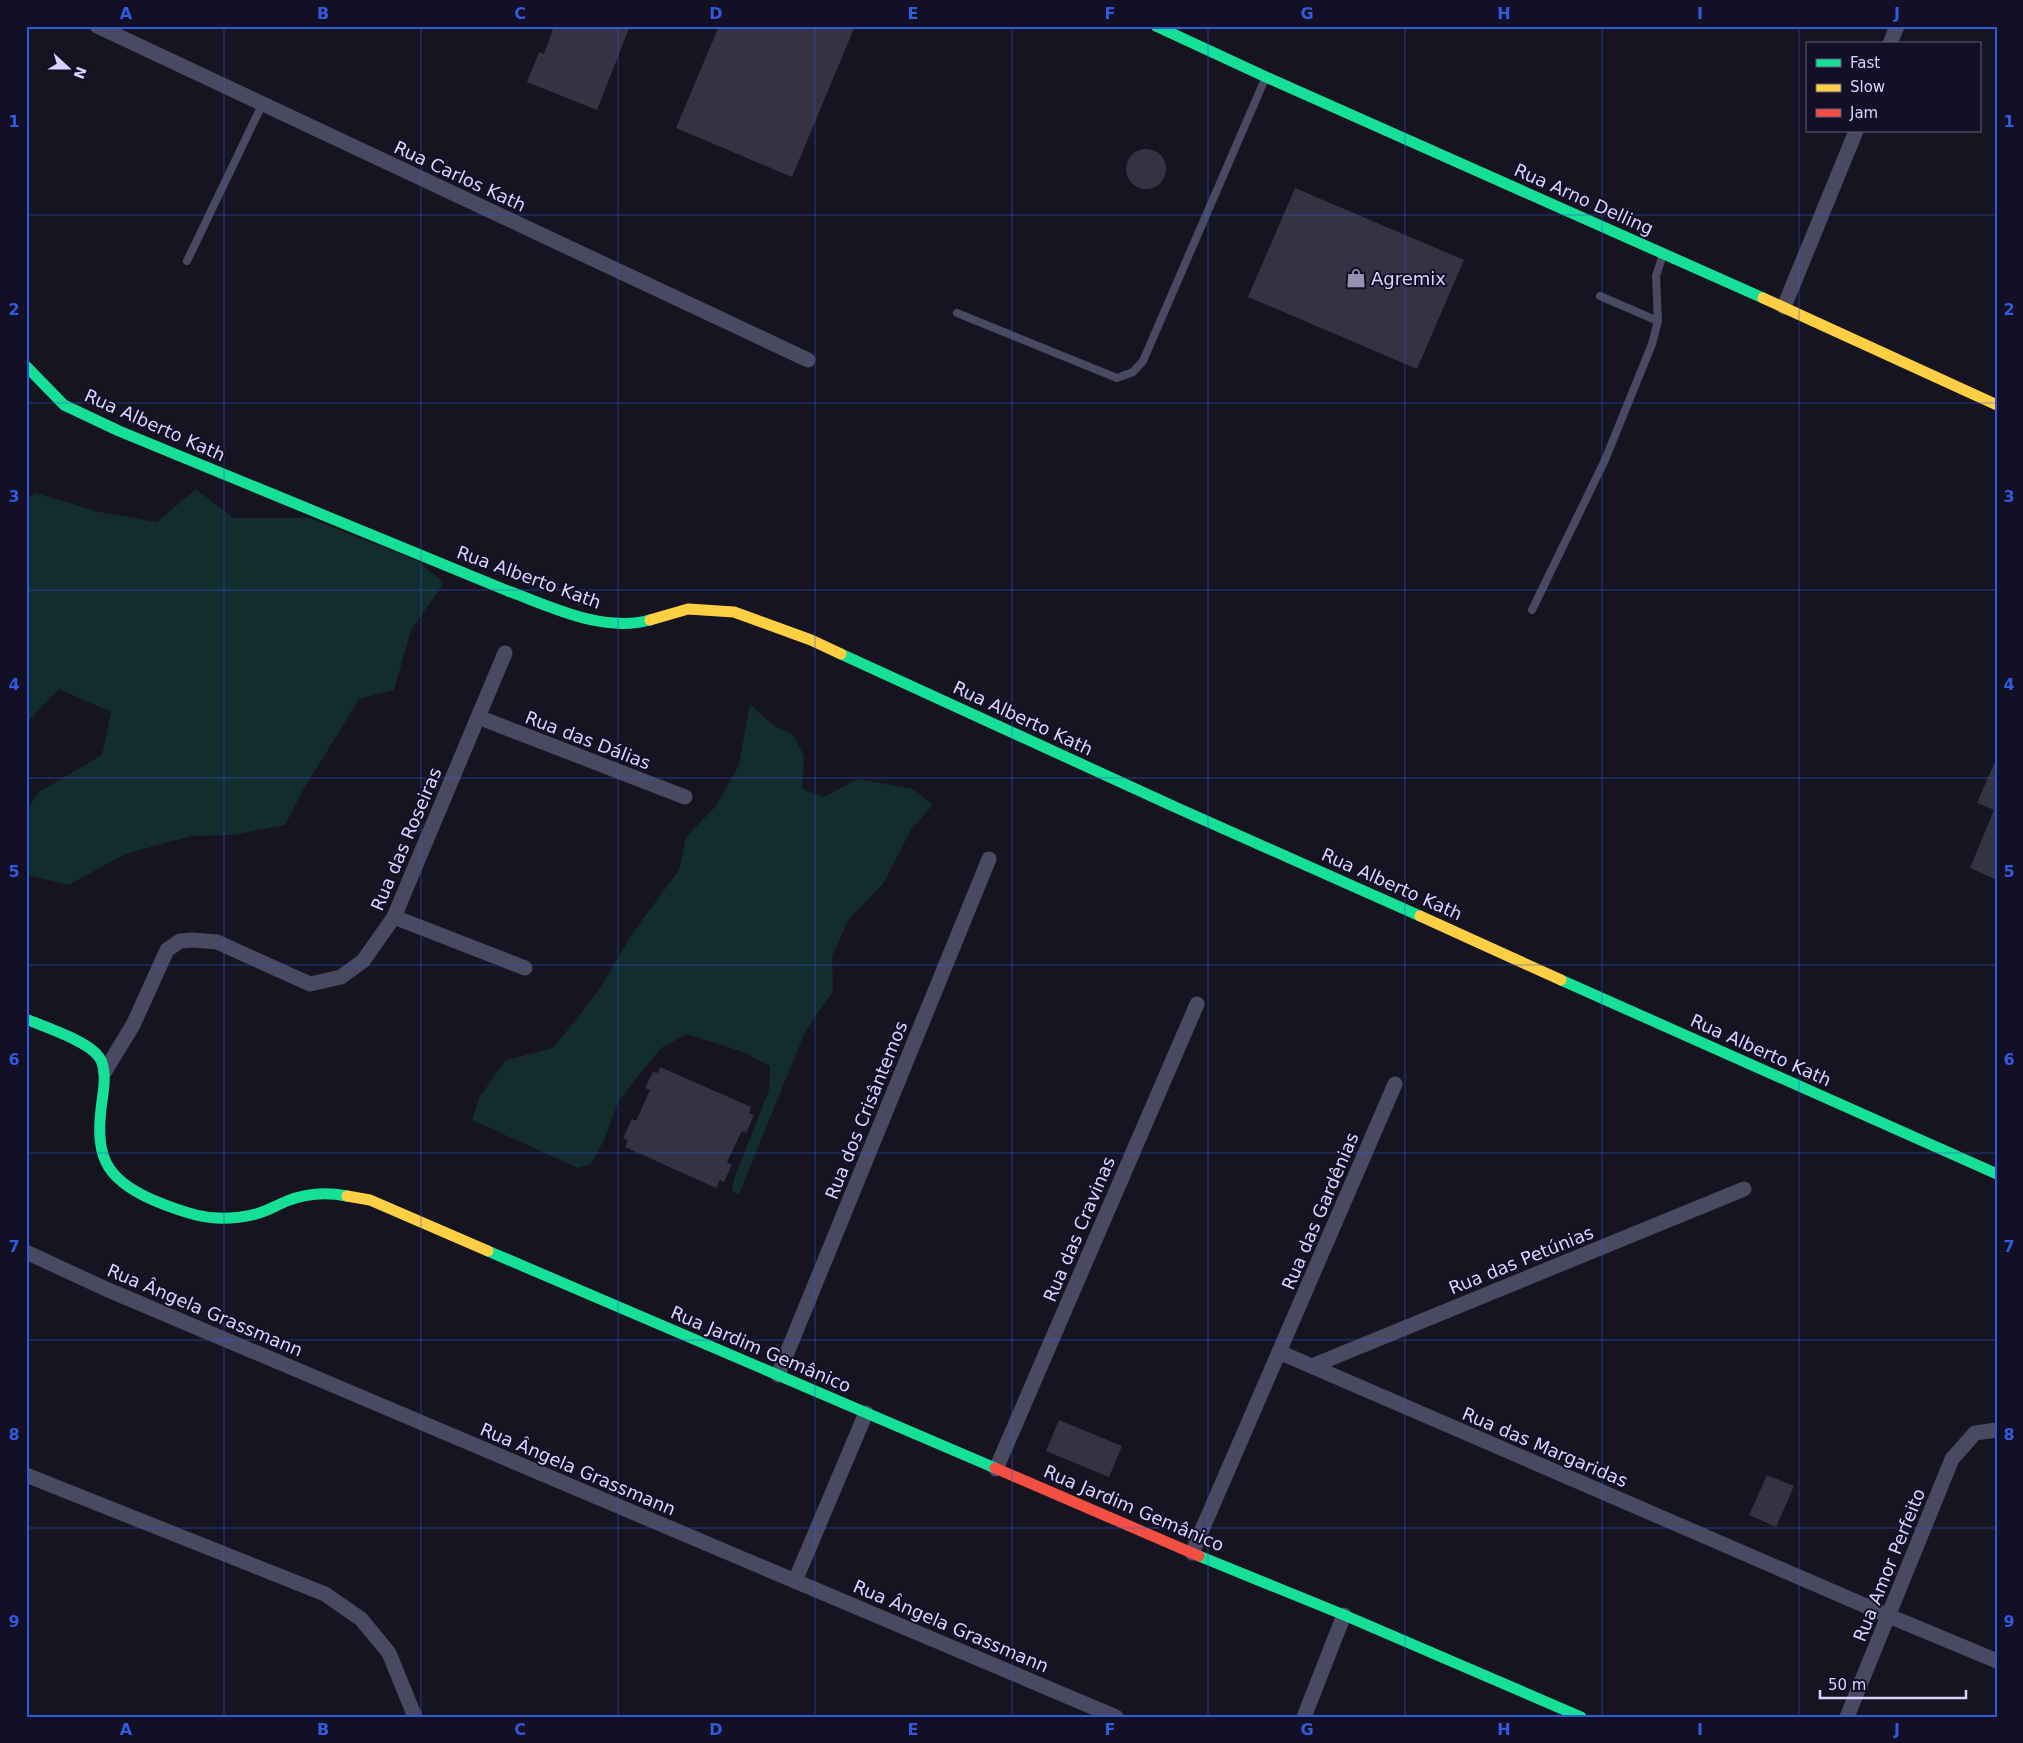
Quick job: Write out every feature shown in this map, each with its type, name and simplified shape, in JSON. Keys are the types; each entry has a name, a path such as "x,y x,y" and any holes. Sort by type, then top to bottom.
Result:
{"street":[{"name":"Rua Carlos Kath","path":"97,26 808,360"},
{"name":"Rua Arno Delling","path":"1156,26 1266,77 1784,307 1997,405"},
{"path":"1891,42 1896,26"},
{"path":"1784,307 1856,132"},
{"name":"Rua Alberto Kath","path":"26,366 64,404 119,432 508,591 565,612 602,623 635,624 688,609 734,612 811,640 1175,807 1997,1174"},
{"name":"Rua das Roseiras","path":"105,1071 133,1025 167,950 180,941 216,942 310,984 342,977 363,961 394,917 505,653"},
{"name":"Rua das Dálias","path":"478,717 685,797"},
{"name":"Rua dos Crisântemos","path":"778,1375 989,859"},
{"path":"394,917 525,968"},
{"name":"Rua das Cravinas","path":"996,1469 1197,1004"},
{"path":"26,1019 91,1047 99,1053 105,1071"},
{"name":"Rua Jardim Gemânico","path":"105,1071 99,1117 99,1143 105,1164 119,1181 135,1192 181,1212 209,1219 225,1219 257,1214 299,1197 333,1193 370,1200 1192,1553 1344,1615 1581,1717"},
{"name":"Rua das Gardênias","path":"1279,1352 1395,1084"},
{"name":"Rua das Petúnias","path":"1312,1366 1744,1189"},
{"name":"Rua Ângela Grassmann","path":"26,1252 106,1289 1116,1717"},
{"path":"1192,1553 1279,1352"},
{"name":"Rua das Margaridas","path":"1279,1352 1997,1661"},
{"path":"795,1581 866,1413"},
{"name":"Rua Amor Perfeito","path":"1846,1717 1952,1459 1975,1433 1997,1430"},
{"path":"26,1475 326,1594 361,1619 389,1653 416,1717"},
{"path":"1304,1717 1344,1615"}],"lane":[{"path":"957,313 1117,378 1133,372 1143,361 1266,77"},
{"path":"187,261 262,104"},
{"path":"1532,610 1605,460 1652,344 1658,321 1656,276 1664,253"},
{"path":"1600,296 1658,321"}],"green space":[{"path":"196,489 233,518 309,518 418,561 444,583 411,630 394,690 359,699 302,792 285,825 234,835 191,836 125,854 69,885 26,875 26,811 39,792 102,755 111,712 59,689 26,723 26,499 36,493 99,512 157,522"},
{"path":"750,704 773,725 793,735 804,756 802,789 824,797 858,779 913,789 933,805 911,830 883,884 849,919 832,956 833,991 805,1032 739,1194 732,1192 734,1179 769,1090 770,1066 743,1052 687,1034 661,1048 619,1100 604,1140 591,1164 578,1168 472,1120 480,1096 506,1060 553,1048 599,990 632,934 679,870 686,837 715,807 739,765"}],"building":[{"path":"554,26 630,26 597,110 527,82 539,52 544,54"},
{"path":"719,26 855,26 792,177 676,128"},
{"path":"1150,149 1157,152 1163,158 1166,169 1165,177 1157,186 1150,189 1142,189 1135,186 1127,177 1126,165 1129,158 1138,150"},
{"name":"Agremix","path":"1295,188 1464,260 1417,369 1248,297"},
{"path":"1997,757 1997,880 1970,868 1994,810 1977,803"},
{"path":"660,1067 751,1107 749,1113 754,1115 746,1133 742,1131 727,1162 732,1165 724,1182 720,1180 716,1188 625,1147 628,1140 623,1138 632,1119 636,1121 650,1090 645,1088 653,1072 658,1073"},
{"path":"1059,1420 1122,1446 1109,1477 1046,1451"},
{"path":"1767,1475 1794,1486 1776,1527 1749,1515"}],"traffic: fast":[{"path":"1156,26 1266,77 1763,298"},
{"path":"26,366 64,405 119,431 508,591 560,611 596,621 632,623 650,620"},
{"path":"841,654 1175,807 1420,916"},
{"path":"1561,980 1997,1174"},
{"path":"26,1019 86,1045 99,1057 102,1062 104,1078 100,1119 102,1149 106,1162 113,1173 136,1192 179,1210 204,1217 218,1218 234,1218 256,1214 294,1198 310,1195 332,1194 347,1196"},
{"path":"488,1251 995,1468"},
{"path":"1199,1556 1344,1615 1581,1717"}],"traffic: slow":[{"path":"1763,298 1997,405"},
{"path":"650,620 688,609 734,612 811,640 841,654"},
{"path":"1420,916 1561,980"},
{"path":"347,1196 370,1200 488,1251"}],"traffic: jam":[{"path":"995,1468 1199,1556"}],"place":[{"name":"Agremix","path":"1356,278"}]}
